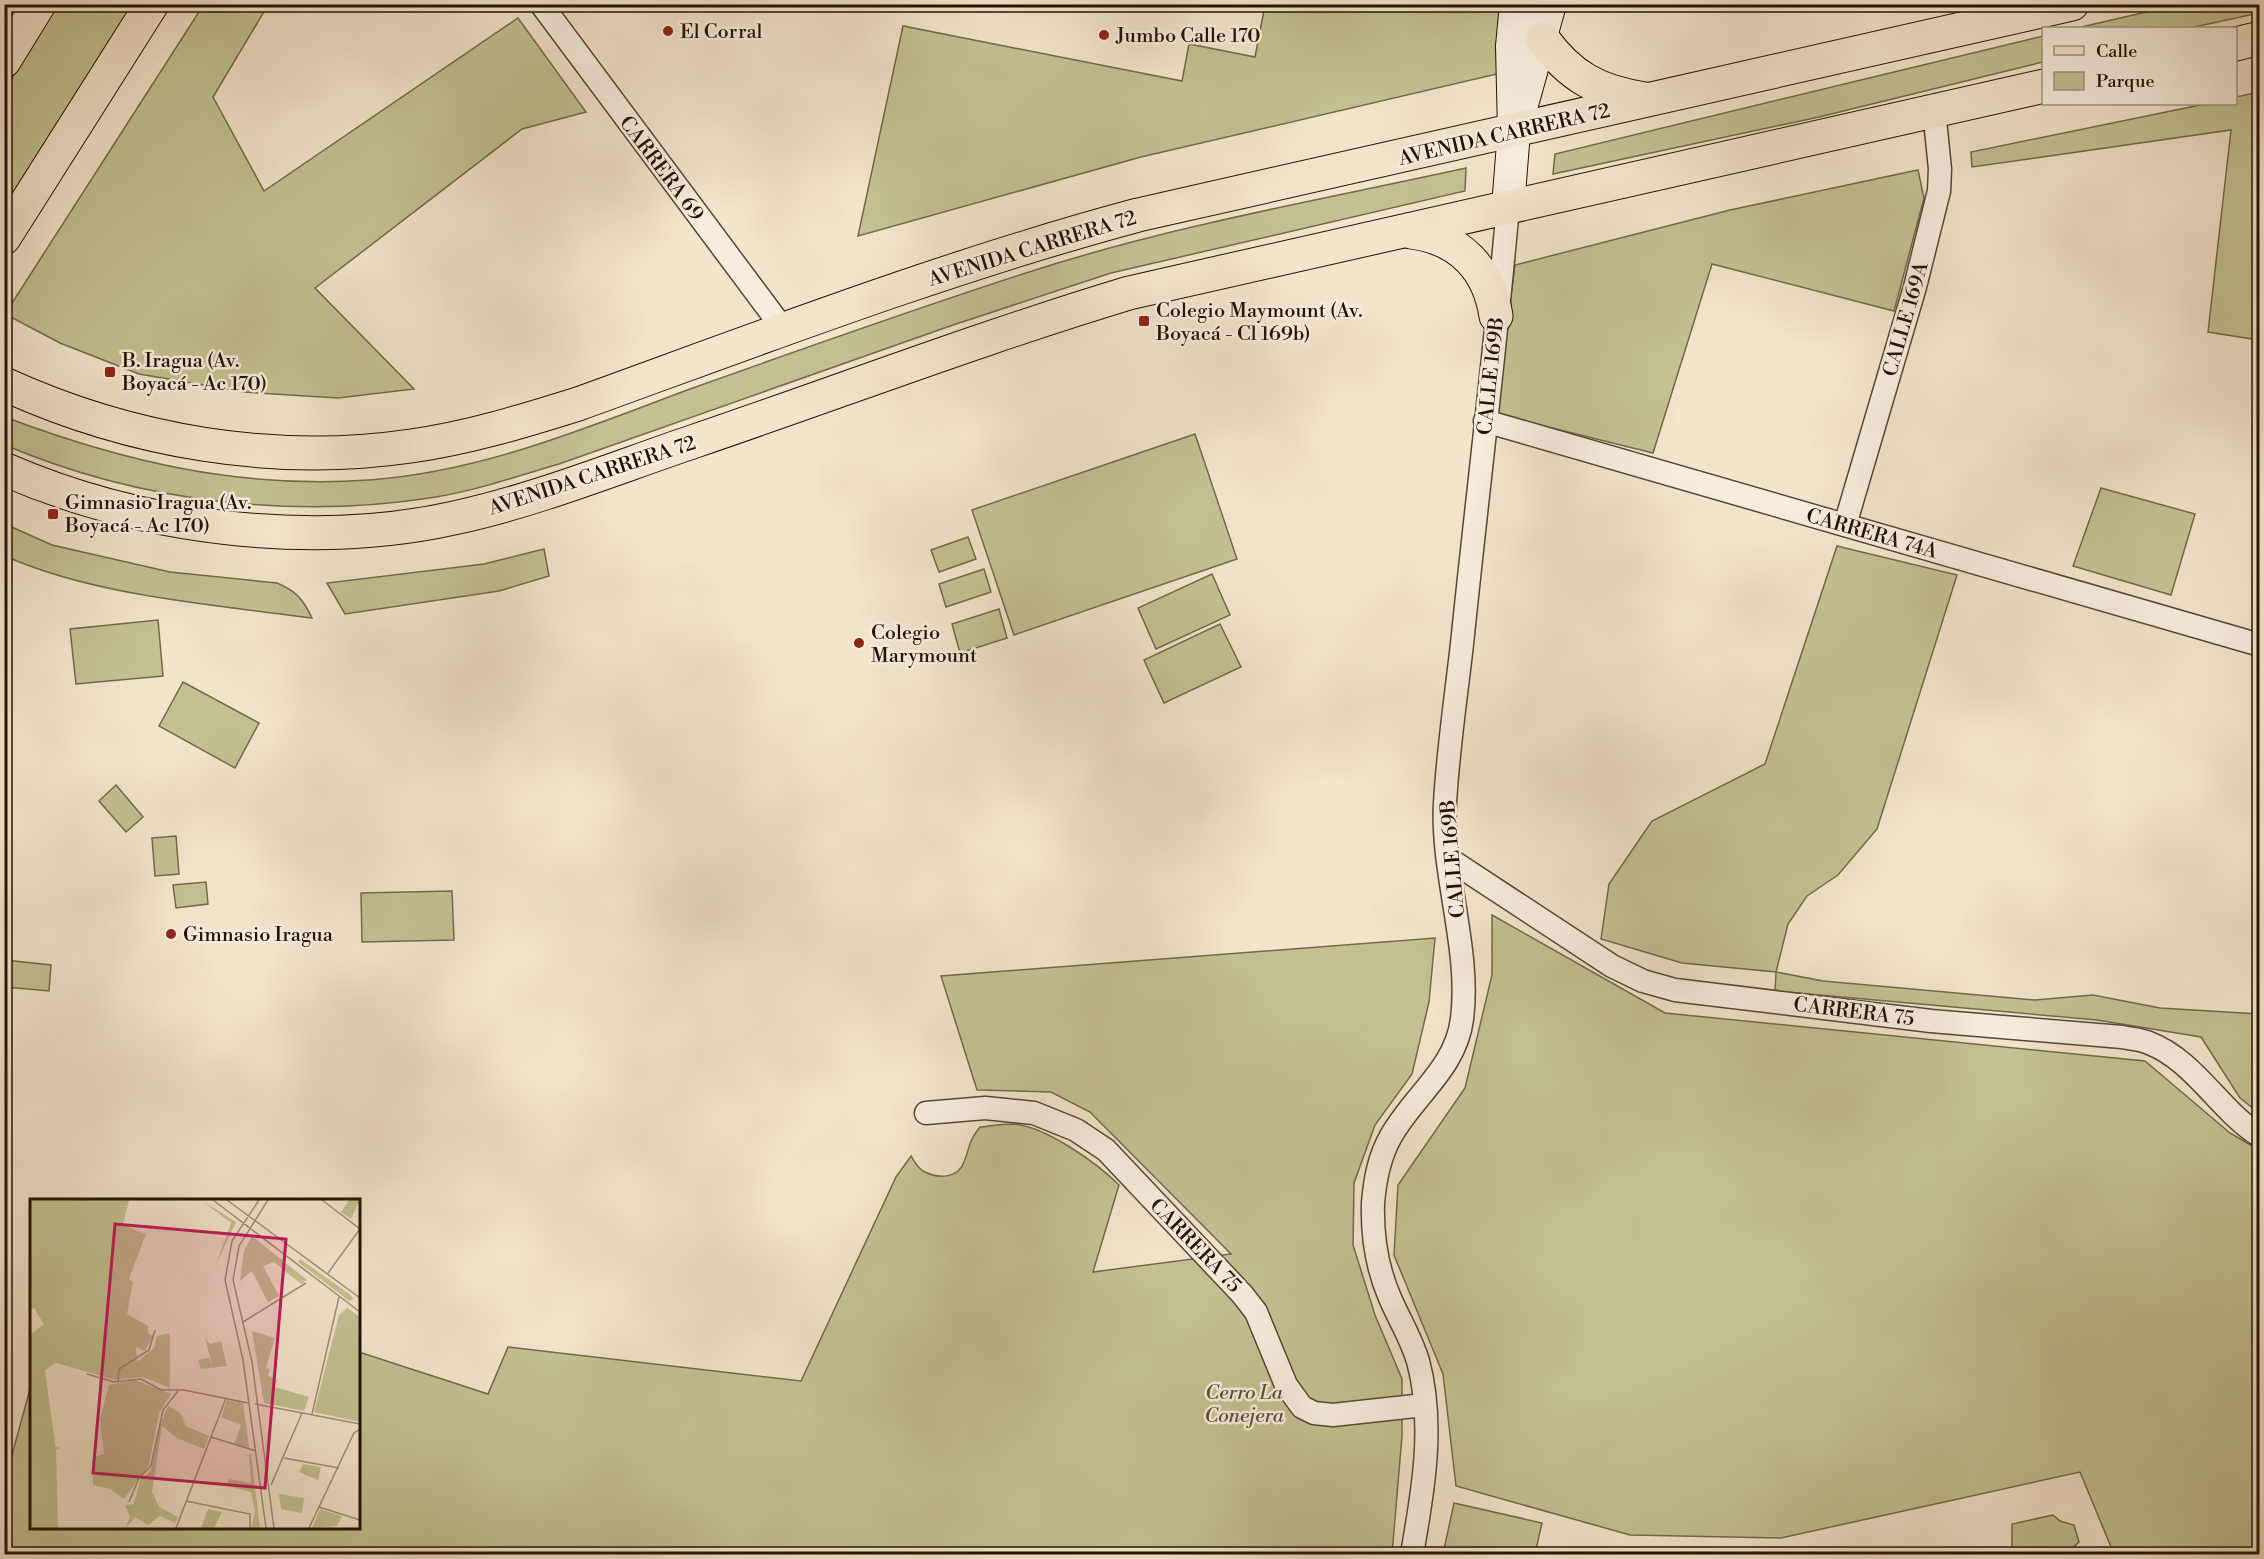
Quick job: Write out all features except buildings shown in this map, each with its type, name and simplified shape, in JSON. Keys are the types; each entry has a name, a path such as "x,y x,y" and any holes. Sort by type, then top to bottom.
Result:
{"main road":[{"path":"4,61 39,4"},
{"path":"4,238 152,4"},
{"name":"CALLE 169B","path":"1508,207 1514,131 1512,46 1516,4"},
{"name":"CALLE 169B","path":"1514,131 1543,39 1550,4"},
{"name":"AVENIDA CARRERA 72","path":"4,384 103,421 202,444 303,455 412,446 523,421 578,404 784,330 1084,229 1138,214 1653,100 2015,12 2072,4"},
{"path":"2237,44 2259,38"},
{"path":"1543,39 1560,62 1583,80 1616,95 1653,100"},
{"name":"AVENIDA CARRERA 72","path":"4,469 59,491 116,508 179,521 230,527 328,532 451,519 558,490 1129,292 1407,232 2042,86"},
{"path":"1407,232 1427,234 1447,241 1465,253 1486,281 1496,316"}],"street":[{"name":"CARRERA 69","path":"541,4 784,330"},
{"name":"CALLE 169A","path":"1845,525 1915,287 1939,191 1940,169 1935,110"},
{"name":"CALLE 169B","path":"1412,1554 1425,1485 1427,1444 1424,1406 1419,1367 1412,1341 1390,1297 1376,1258 1373,1201 1376,1170 1390,1137 1447,1064 1457,1041 1462,1017 1462,984 1445,809 1508,207"},
{"name":"CARRERA 74A","path":"1485,421 2259,645"},
{"name":"CARRERA 75","path":"1449,858 1612,966 1642,981 1676,990 1728,998 1943,1022 2122,1037 2149,1042 2171,1055 2241,1124 2259,1136"},
{"name":"CARRERA 75","path":"926,1113 985,1108 1034,1113 1076,1130 1106,1150 1242,1294 1260,1321 1286,1385 1302,1407 1314,1413 1332,1415 1424,1406"}],"green space":[{"path":"204,4 268,5 213,97 264,191 518,18 586,112 522,129 315,288 414,389 338,398 244,392 139,374 60,343 5,314"},
{"path":"2181,4 2259,5 2259,13 2195,27 2081,27"},
{"path":"52,5 138,5 5,220 5,104 17,62"},
{"path":"1265,5 1504,5 1497,74 1141,157 858,236 903,26 1182,81 1189,44 1255,57"},
{"path":"2042,36 2042,62 1819,117 1553,174 1555,154"},
{"path":"2259,92 2259,340 2208,332 2231,130 1972,167 1971,152 2200,105 2237,105 2237,97"},
{"path":"1466,168 1465,191 1111,273 953,325 559,464 452,494 382,504 327,507 272,506 217,501 162,493 109,480 56,465 5,445 5,417 94,447 138,459 229,476 321,482 369,480 452,468 493,458 572,433 859,329 1083,256 1191,227"},
{"path":"1918,170 1924,198 1894,311 1712,264 1653,453 1496,414 1515,265 1730,210"},
{"path":"1195,434 1237,559 1014,635 972,510"},
{"path":"2101,488 2195,514 2171,595 2073,566"},
{"path":"5,524 52,545 170,572 277,583 298,596 312,618 116,590 40,570 5,556"},
{"path":"968,537 976,559 939,572 931,550"},
{"path":"1837,546 1957,575 1877,829 1838,875 1807,896 1788,924 1776,972 1682,963 1601,939 1609,884 1652,821 1765,764"},
{"path":"544,549 549,576 499,591 345,614 327,583 484,564"},
{"path":"984,569 991,592 946,607 939,584"},
{"path":"1212,574 1230,615 1156,649 1138,608"},
{"path":"999,609 1007,638 960,653 952,624"},
{"path":"158,620 163,676 76,684 70,629"},
{"path":"1220,624 1241,667 1164,703 1144,660"},
{"path":"183,682 259,723 235,768 159,726"},
{"path":"116,785 143,817 126,832 99,801"},
{"path":"176,836 179,874 155,876 152,838"},
{"path":"206,882 208,904 176,908 173,885"},
{"path":"452,891 454,940 362,942 361,893"},
{"path":"1492,915 1665,1013 2145,1061 2230,1133 2259,1150 2259,1554 2114,1554 2080,1472 1781,1538 1630,1535 1456,1486 1443,1374 1394,1255 1398,1185 1465,1088 1492,975"},
{"name":"Cerro La Conejera","path":"1435,938 1429,1002 1412,1074 1375,1125 1354,1183 1353,1245 1375,1315 1402,1379 1402,1436 1392,1554 5,1554 5,1481 30,1389 30,1529 360,1529 360,1352 488,1394 508,1347 801,1381 896,1177 911,1156 919,1168 929,1174 947,1176 957,1172 980,1127 1013,1124 1040,1131 1070,1147 1098,1166 1119,1185 1093,1272 1231,1254 1090,1112 1051,1092 977,1090 941,976"},
{"path":"5,960 51,965 49,991 5,987"},
{"path":"1776,972 1823,981 2035,1000 2093,995 2160,1008 2259,1014 2259,1113 2240,1098 2201,1037 2097,1020 1775,991"},
{"path":"1454,1503 1542,1523 1535,1554 1443,1554"},
{"path":"2053,1515 2060,1521 2074,1525 2079,1542 2066,1551 2048,1553 2012,1549 2012,1524"}],"place":[{"name":"El Corral","path":"668,31"},
{"name":"Jumbo Calle 170","path":"1104,35"},
{"name":"Colegio Maymount (Av. Boyacá - Cl 169b)","path":"1144,321"},
{"name":"B. Iragua (Av. Boyacá - Ac 170)","path":"110,372"},
{"name":"Gimnasio Iragua (Av. Boyacá - Ac 170)","path":"53,514"},
{"name":"Colegio Marymount","path":"859,643"},
{"name":"Gimnasio Iragua","path":"171,934"}]}
